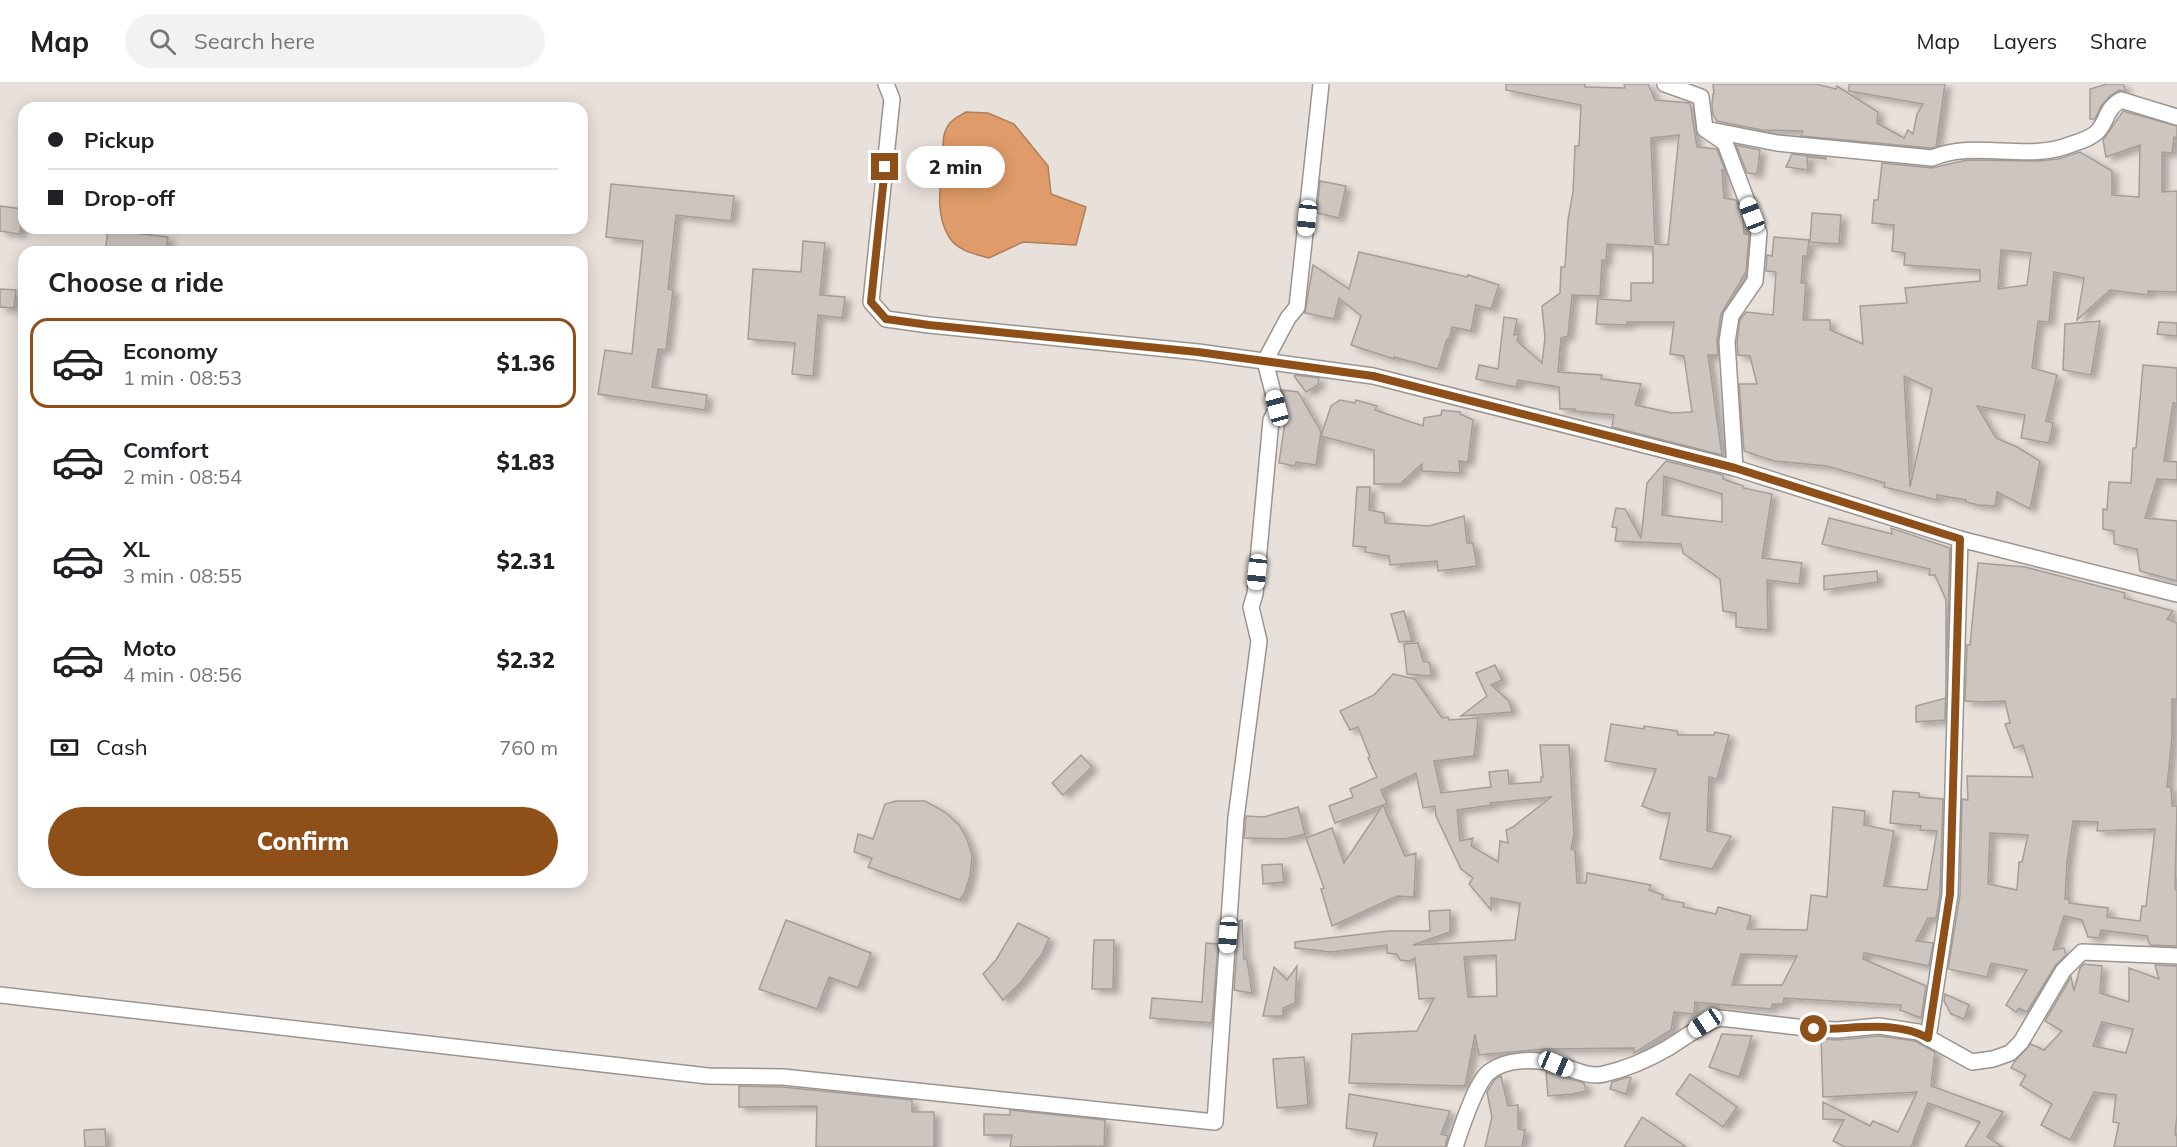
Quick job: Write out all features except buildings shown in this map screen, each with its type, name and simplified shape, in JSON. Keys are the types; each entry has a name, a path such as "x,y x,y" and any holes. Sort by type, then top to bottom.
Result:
{"street":[{"path":"886,84 892,99 871,302 886,319 1198,352 1373,376 1735,468 1960,539 2177,594"},
{"path":"0,995 708,1076 783,1077 1215,1122 1236,818 1259,641 1251,607 1255,594 1271,420 1277,408 1265,361 1288,318 1298,307 1321,84"},
{"path":"1665,84 1701,97 1705,129 1725,143 1759,233 1755,281 1731,316 1726,342 1735,468"},
{"path":"1705,129 1777,143 1932,158 1946,152 1989,150 2042,152 2071,145 2097,132 2112,106 2121,100 2177,117"},
{"path":"1928,1038 1950,894 1960,539"},
{"path":"1455,1147 1469,1107 1489,1073 1514,1060 1556,1064 1574,1072 1602,1075 1636,1064 1705,1023 1720,1018 1814,1029 1836,1030 1878,1026 1918,1032 1972,1062 1993,1059 2010,1053 2021,1042 2063,971 2082,952 2177,956"}],"shaded area":[{"path":"966,112 988,113 1014,124 1048,166 1051,194 1086,207 1076,245 1023,242 989,258 967,251 953,242 945,228 940,210 943,142 950,123"}],"route":[{"path":"885,167 871,302 886,319 1198,352 1373,376 1735,468 1960,539 1950,894 1928,1038 1918,1032 1878,1026 1836,1030 1814,1029"}]}
